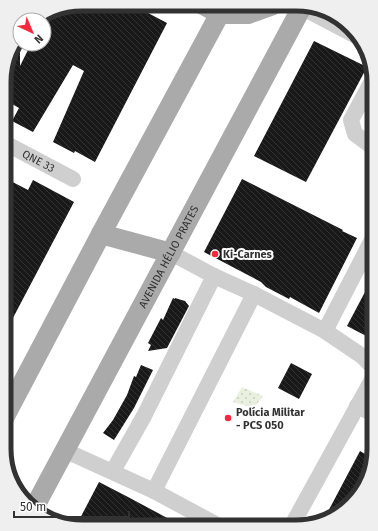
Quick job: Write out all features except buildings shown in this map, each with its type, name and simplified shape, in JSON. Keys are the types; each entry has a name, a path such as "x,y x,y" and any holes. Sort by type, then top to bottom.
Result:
{"main road":[{"path":"11,405 221,11"},
{"path":"232,11 248,14 256,11"},
{"name":"AVENIDA HÉLIO PRATES","path":"37,503 299,11"},
{"path":"101,234 171,253"}],"street":[{"path":"316,14 342,28"},
{"path":"367,91 352,120 355,134 367,143"},
{"name":"QNE 33","path":"11,146 74,179"},
{"path":"325,331 367,250"},
{"path":"171,253 325,331 367,361"},
{"path":"113,472 144,416 214,276"},
{"path":"154,491 254,294"},
{"path":"295,520 367,388"},
{"path":"357,406 367,411"},
{"path":"64,450 154,491 208,520"}],"green space":[{"path":"242,387 263,396 254,408 233,402"}],"place":[{"name":"Ki-Carnes","path":"215,254"},
{"name":"Polícia Militar - PCS 050","path":"228,418"}]}
